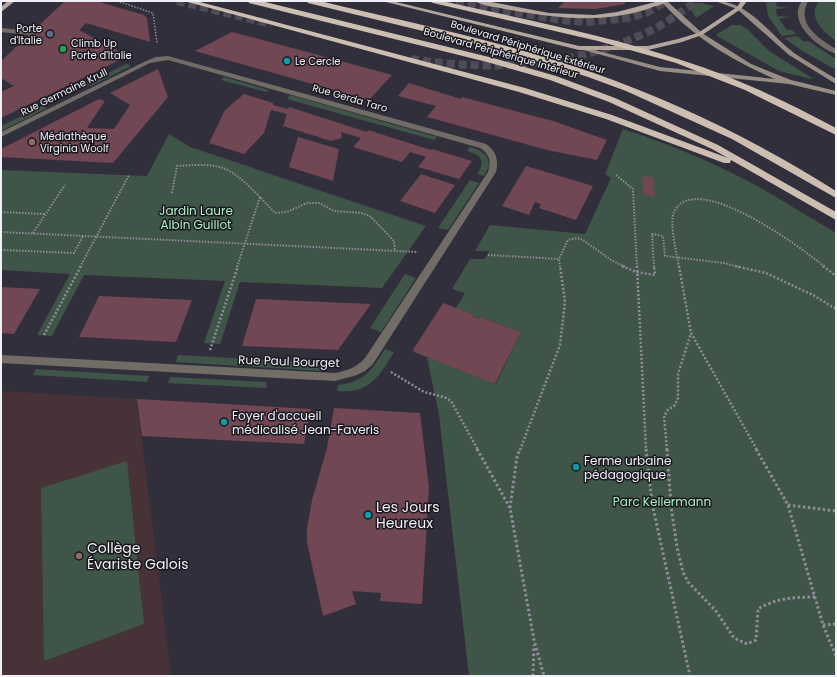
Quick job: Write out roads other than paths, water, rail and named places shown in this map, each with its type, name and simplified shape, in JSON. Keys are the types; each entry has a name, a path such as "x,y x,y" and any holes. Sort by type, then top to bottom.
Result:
{"highway":[{"path":"188,1 522,90 609,117 764,174"},
{"name":"Boulevard Périphérique Intérieur","path":"252,1 404,37 553,78 612,100 670,125 715,147 836,217"},
{"name":"Boulevard Périphérique Extérieur","path":"311,1 510,51 565,67 628,89 697,120 759,151 836,195"},
{"path":"434,1 566,31 655,55 745,88 836,132"}],"main road":[{"path":"1,10 12,1"},
{"path":"385,1 660,69 789,82 836,93"},
{"path":"478,1 524,12 586,17 625,14 664,1 700,34 749,65 789,82"},
{"path":"718,1 739,8 791,54 836,82"},
{"path":"579,48 648,48 680,41 700,34 739,8 744,1"}],"street":[{"path":"805,1 801,10 801,18 810,33 836,52"},
{"path":"1,30 30,33"},
{"name":"Rue Germaine Krull","path":"1,135 156,59 168,58 181,61"},
{"name":"Rue Gerda Taro","path":"181,61 483,146 490,150 494,158 495,165 492,172"},
{"name":"Rue Paul Bourget","path":"1,359 335,377 354,373 369,362 438,253 492,172"}],"tunnel":[{"path":"177,1 271,24"},
{"path":"444,1 562,20 586,22 628,18 646,13 667,1"},
{"path":"411,59 473,65 535,63 565,59 595,52 625,42 654,29 697,1"}],"place":[{"name":"Porte d'Italie","path":"50,34"},
{"name":"Climb Up Porte d'Italie","path":"63,49"},
{"name":"Le Cercle","path":"287,61"},
{"name":"Médiathèque Virginia Woolf","path":"32,142"},
{"name":"Foyer d'accueil médicalisé Jean-Faveris","path":"224,422"},
{"name":"Ferme urbaine pédagogique","path":"576,467"},
{"name":"Les Jours Heureux","path":"368,515"},
{"name":"Collège Évariste Galois","path":"79,556"}],"park label":[{"name":"Jardin Laure Albin Guillot","path":"196,217"},
{"name":"Parc Kellermann","path":"662,501"}]}
